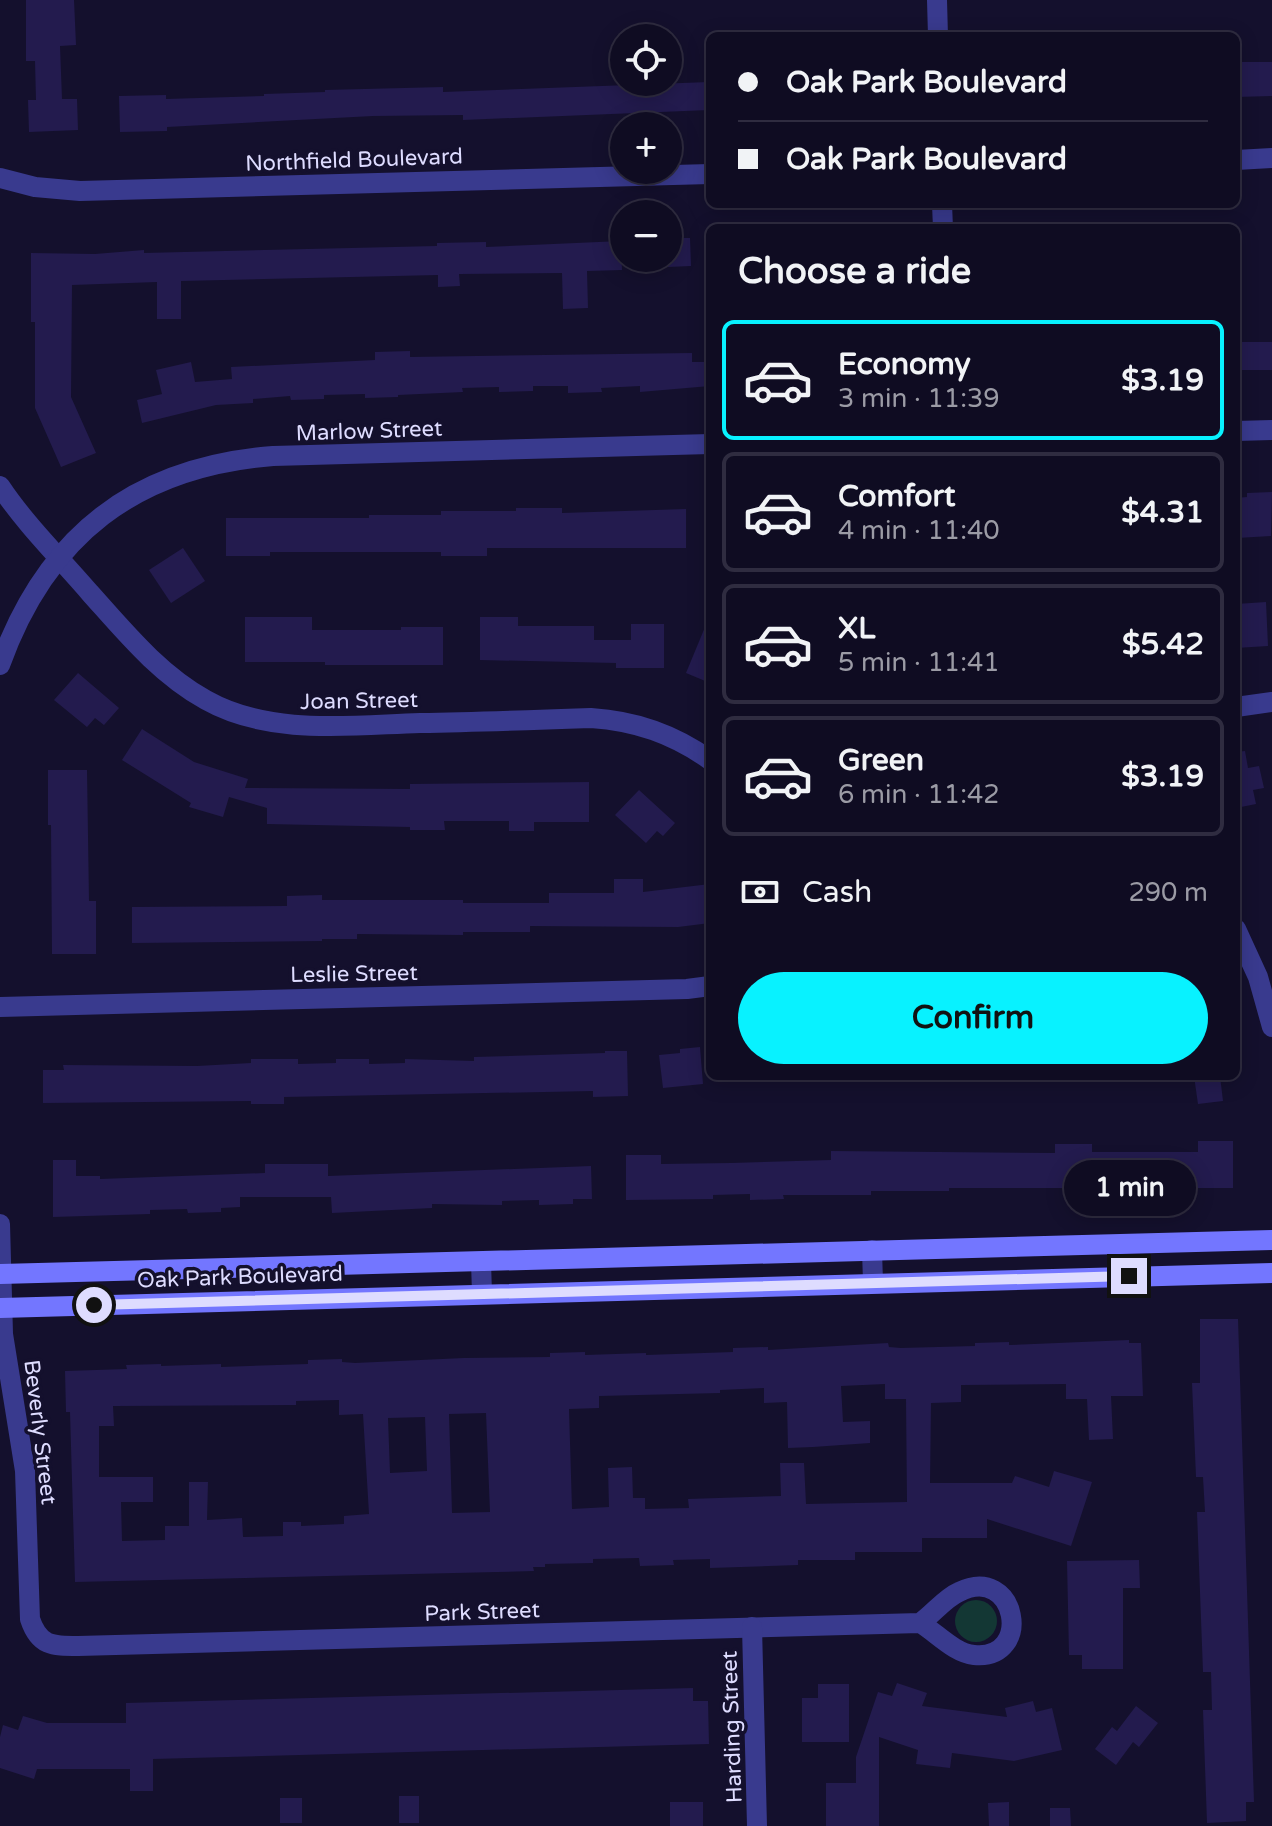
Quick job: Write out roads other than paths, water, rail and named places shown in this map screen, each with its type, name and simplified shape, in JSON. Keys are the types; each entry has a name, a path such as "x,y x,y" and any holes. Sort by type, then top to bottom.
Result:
{"street":[{"path":"937,0 938,32"},
{"path":"1240,160 1272,158"},
{"name":"Northfield Boulevard","path":"0,178 35,187 80,191 706,174"},
{"path":"1240,431 1272,430"},
{"name":"Marlow Street","path":"58,556 102,516 151,486 208,465 236,459 706,444"},
{"name":"Joan Street","path":"0,486 139,647 167,674 224,709 253,718 314,726 591,718 614,720 664,733 706,758"},
{"path":"0,665 28,601 58,556"},
{"path":"1240,706 1272,702"},
{"path":"1240,935 1265,976 1272,1027"},
{"name":"Leslie Street","path":"0,1007 706,986"},
{"name":"Beverly Street","path":"0,1224 3,1334 25,1471 30,1619 34,1631 45,1642"},
{"name":"Oak Park Boulevard","path":"1,1274 1272,1240"},
{"path":"872,1250 873,1282"},
{"path":"481,1262 482,1293"},
{"name":"Oak Park Boulevard","path":"1,1308 1272,1273"},
{"name":"Park Street","path":"45,1642 78,1646 920,1623"},
{"name":"Harding Street","path":"752,1627 757,1826"}]}
